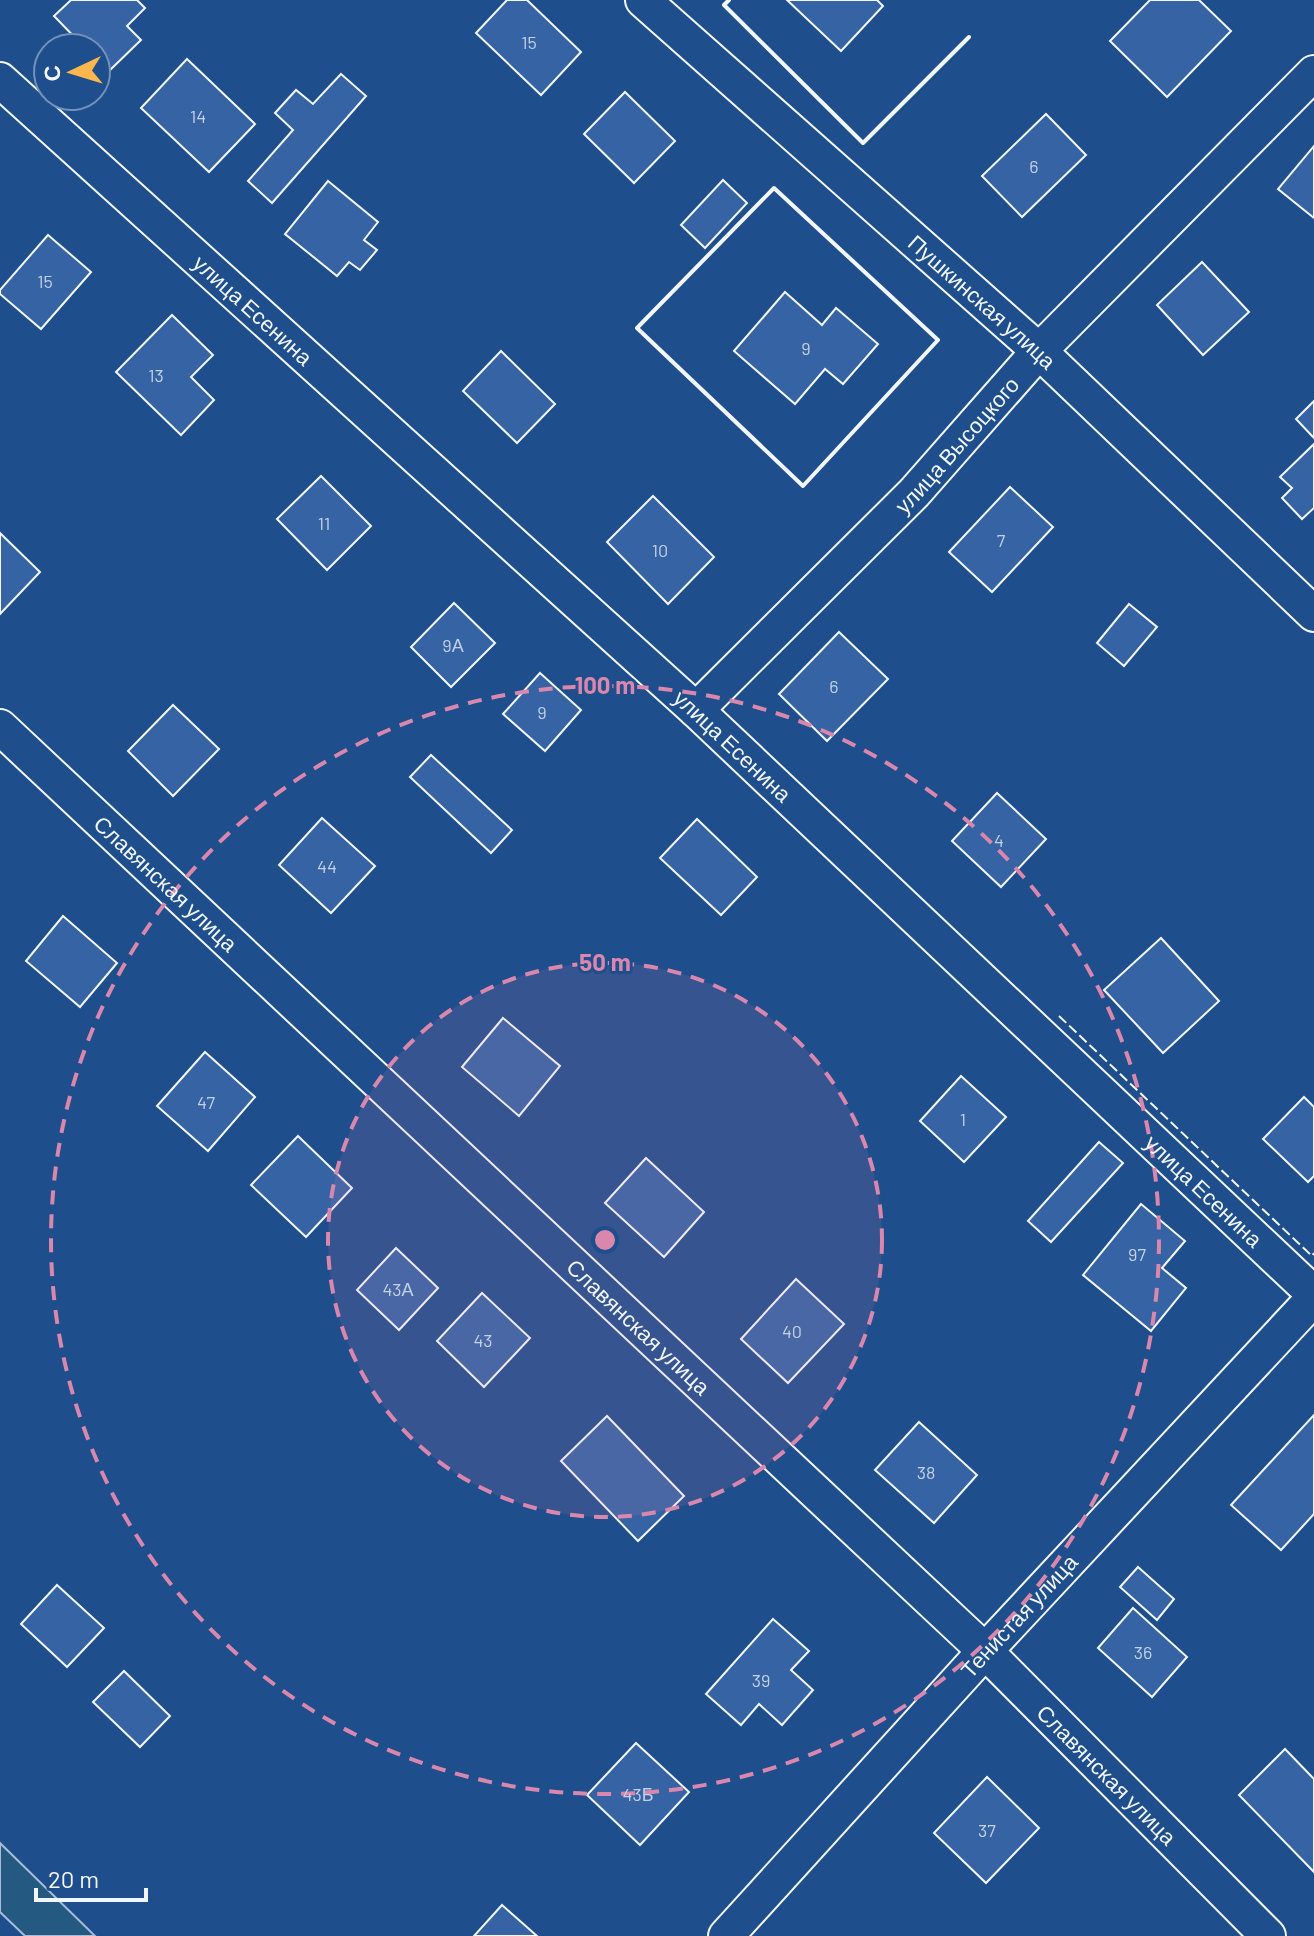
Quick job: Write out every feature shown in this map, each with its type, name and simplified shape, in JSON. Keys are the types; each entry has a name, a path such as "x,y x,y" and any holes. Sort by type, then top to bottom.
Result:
{"street":[{"name":"Пушкинская улица","path":"643,0 1039,351 1314,614"},
{"name":"улица Высоцкого","path":"696,710 914,493 1039,351 1314,73"},
{"name":"улица Есенина","path":"0,80 696,710 1314,1296"},
{"name":"Славянская улица","path":"0,727 985,1651 1268,1936"},
{"name":"Тенистая улица","path":"726,1936 1314,1296"}],"shaded area":[{"path":"0,1843 95,1936 25,1936 0,1912"}],"building":[{"path":"71,0 137,0 145,8 127,26 141,40 112,68 112,32 70,32 54,16"},
{"path":"507,0 527,0 581,52 541,95 476,33"},
{"path":"787,0 877,0 883,6 841,51"},
{"path":"1150,0 1199,0 1231,31 1167,97 1110,41"},
{"path":"187,59 255,124 209,172 141,108"},
{"path":"341,74 366,96 272,203 248,181 293,130 275,113 296,90 313,104"},
{"path":"625,92 675,141 634,183 584,134"},
{"path":"1046,114 1086,155 1022,217 982,176"},
{"path":"1314,146 1314,218 1278,189"},
{"path":"723,180 747,203 705,248 681,225"},
{"path":"328,181 378,222 364,240 377,250 360,270 349,262 337,276 285,234"},
{"path":"48,235 91,272 41,329 0,294 0,290"},
{"path":"1202,262 1249,312 1203,355 1157,305"},
{"path":"785,292 822,325 836,308 878,344 843,384 825,369 795,404 734,351"},
{"path":"172,315 213,355 191,377 214,400 181,435 116,372"},
{"path":"501,351 555,404 517,443 463,391"},
{"path":"1314,401 1314,438 1296,419"},
{"path":"1314,444 1314,508 1302,519 1282,498 1292,488 1280,477"},
{"path":"321,476 371,526 327,570 277,519"},
{"path":"1010,487 1053,527 992,592 949,552"},
{"path":"653,496 714,557 668,604 607,542"},
{"path":"0,533 40,572 0,614"},
{"path":"454,603 495,643 451,687 411,647"},
{"path":"1129,604 1157,627 1124,666 1097,643"},
{"path":"839,632 888,679 827,741 779,694"},
{"path":"540,673 581,710 545,751 503,714"},
{"path":"173,705 219,749 173,796 128,751"},
{"path":"431,755 512,830 491,853 410,777"},
{"path":"997,793 1046,839 1001,887 952,841"},
{"path":"322,818 375,866 331,913 279,865"},
{"path":"697,819 757,877 721,915 660,858"},
{"path":"63,916 117,963 80,1007 26,961"},
{"path":"1161,938 1219,1001 1163,1053 1104,990"},
{"path":"503,1018 560,1066 519,1116 462,1067"},
{"path":"205,1052 255,1097 208,1151 157,1106"},
{"path":"961,1076 1006,1117 964,1162 920,1121"},
{"path":"1304,1097 1314,1107 1314,1176 1308,1182 1263,1139"},
{"path":"298,1136 352,1188 306,1237 251,1185"},
{"path":"1099,1142 1123,1163 1051,1242 1028,1221"},
{"path":"646,1158 704,1212 664,1257 605,1203"},
{"path":"1141,1204 1185,1241 1162,1268 1186,1288 1151,1331 1083,1275"},
{"path":"396,1248 438,1288 399,1330 357,1290"},
{"path":"796,1279 844,1324 788,1383 741,1339"},
{"path":"482,1293 530,1338 484,1387 437,1341"},
{"path":"1314,1415 1314,1514 1281,1550 1231,1505"},
{"path":"607,1416 684,1496 638,1541 561,1461"},
{"path":"919,1422 977,1475 934,1523 875,1470"},
{"path":"1138,1567 1174,1599 1157,1620 1120,1587"},
{"path":"57,1585 104,1628 67,1667 21,1624"},
{"path":"1133,1608 1187,1657 1152,1697 1098,1648"},
{"path":"773,1619 809,1651 791,1670 813,1690 782,1725 759,1704 741,1725 706,1694"},
{"path":"124,1671 170,1716 140,1747 93,1702"},
{"path":"636,1743 689,1792 640,1845 587,1795"},
{"path":"1285,1749 1314,1779 1314,1872 1239,1795"},
{"path":"987,1777 1039,1828 986,1883 934,1833"},
{"path":"502,1905 537,1936 474,1936"}],"fence":[{"path":"1059,1016 1312,1256 1314,1253"}],"wall":[{"path":"729,0 724,5 863,143 969,37"},
{"path":"774,188 938,340 803,486 637,328 774,188"}]}
